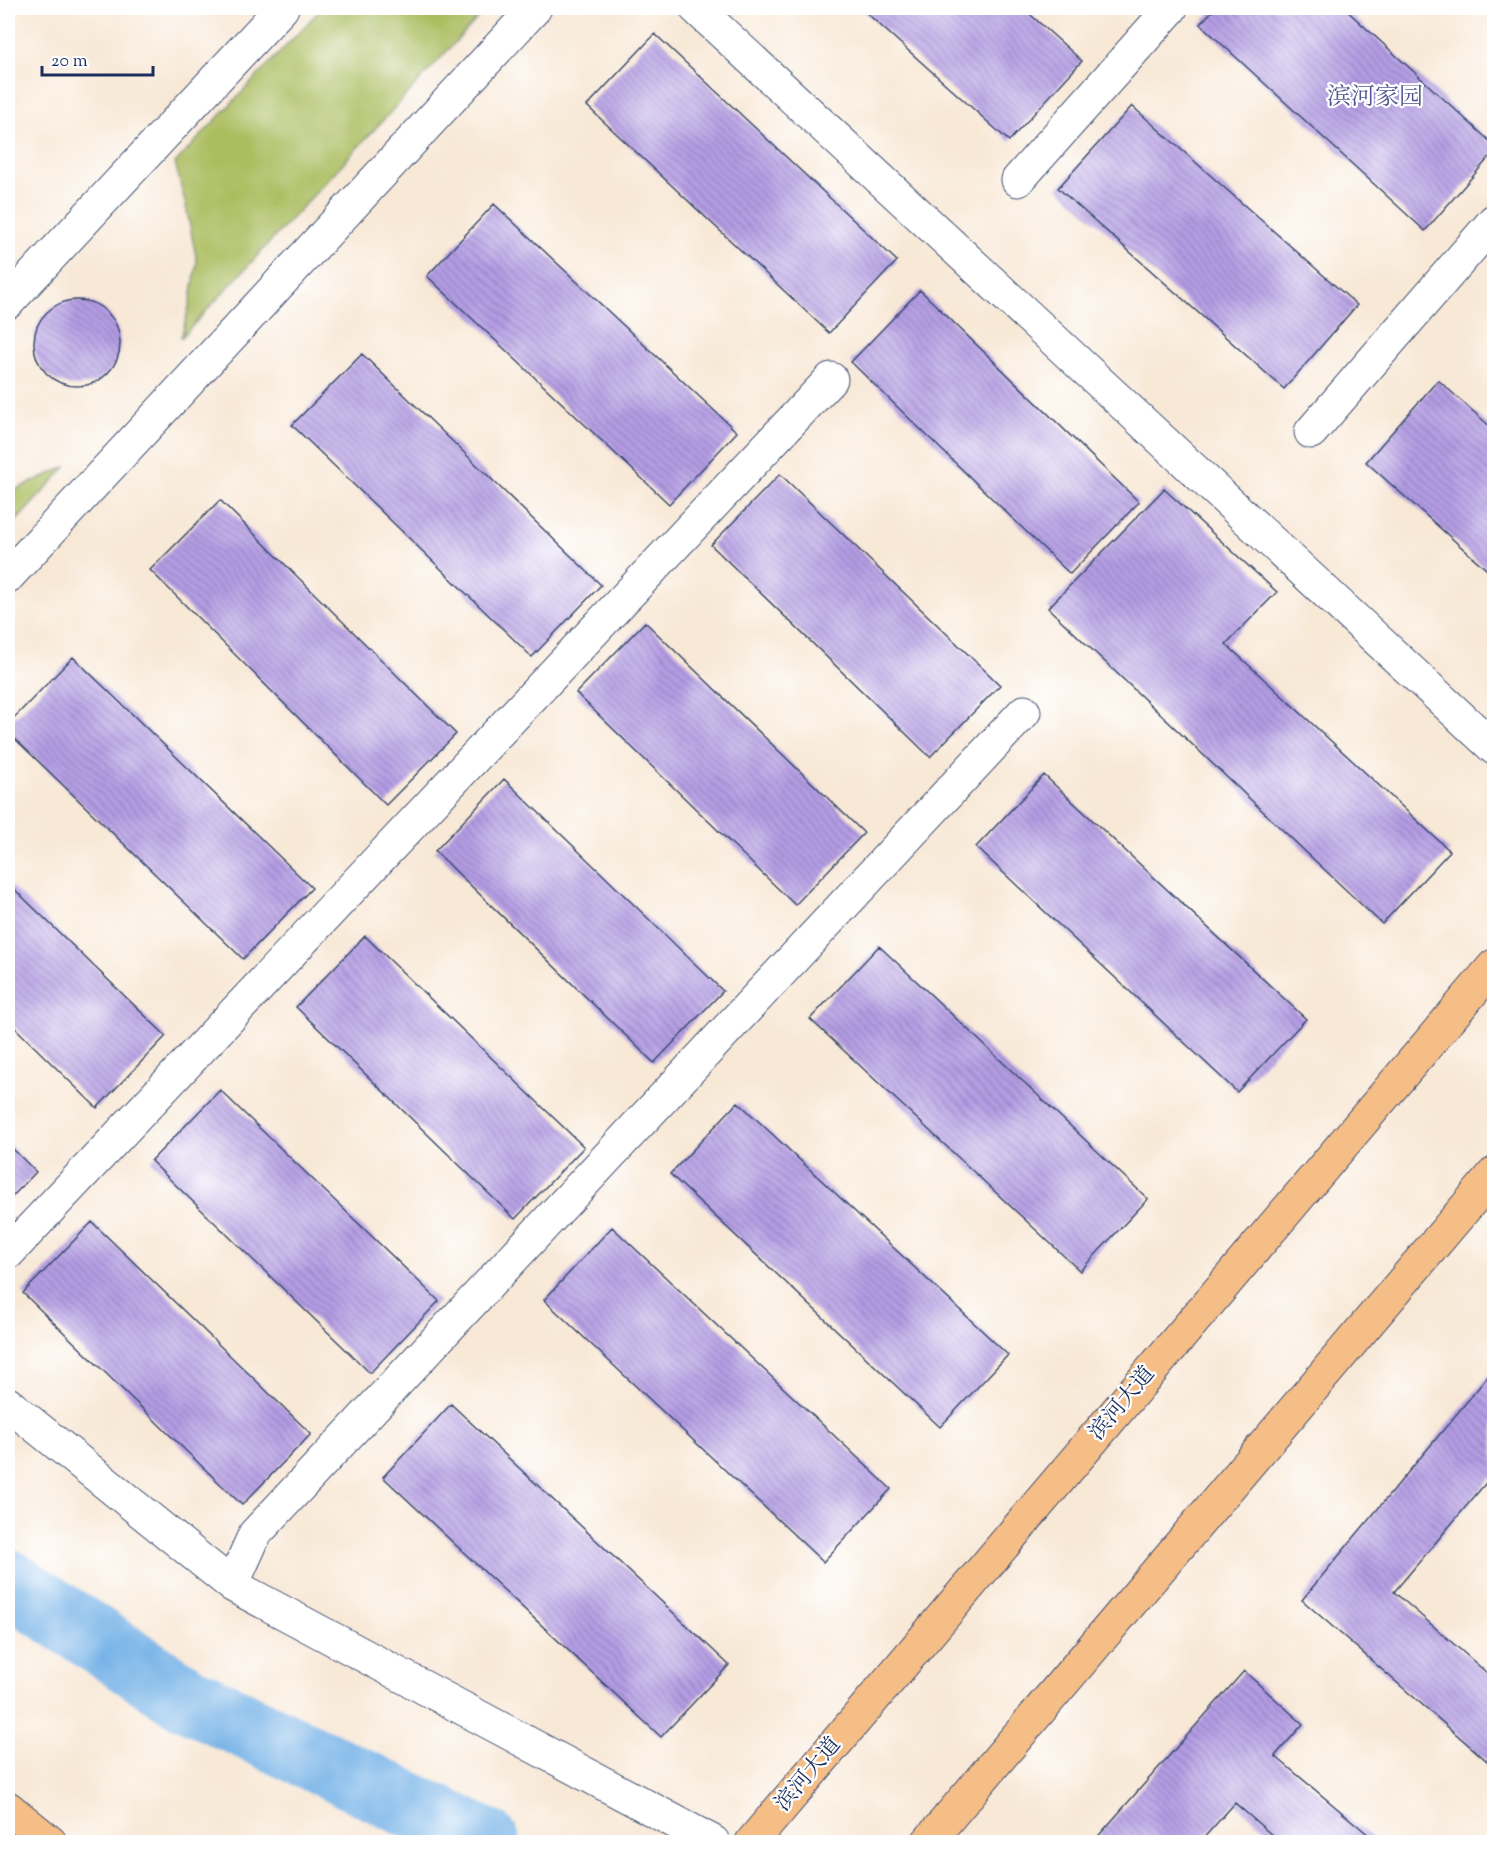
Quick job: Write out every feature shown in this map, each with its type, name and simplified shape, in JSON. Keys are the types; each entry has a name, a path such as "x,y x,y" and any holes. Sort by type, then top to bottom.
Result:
{"main road":[{"name":"滨河大道","path":"752,1842 1494,966"},
{"path":"928,1842 1494,1174"},
{"path":"8,1808 50,1842"}],"street":[{"path":"8,302 282,8"},
{"path":"8,576 535,8"},
{"path":"696,8 1494,748"},
{"path":"1018,180 1171,8"},
{"path":"1311,432 1494,221"},
{"path":"8,1253 831,380"},
{"path":"232,1585 255,1534 1024,712"},
{"path":"8,1404 232,1585 713,1842"}],"green space":[{"path":"322,8 487,8 181,338 197,262 175,163"},
{"path":"67,466 8,530 8,493"}],"building":[{"path":"861,8 1023,8 1082,61 1009,141"},
{"path":"1215,8 1344,8 1494,145 1494,152 1425,231 1200,24"},
{"path":"1482,8 1494,8 1494,19"},
{"path":"655,34 897,261 829,333 587,106"},
{"path":"1132,106 1357,305 1284,389 1058,188"},
{"path":"494,204 737,432 669,504 427,276"},
{"path":"920,290 1139,502 1070,574 851,362"},
{"path":"77,300 93,304 107,313 116,327 120,343 116,359 107,373 93,382 77,386 61,382 47,373 38,359 34,343 38,327 47,313 61,304"},
{"path":"362,354 601,585 532,657 292,425"},
{"path":"1438,380 1494,430 1494,576 1366,462"},
{"path":"780,474 1000,685 930,757 711,545"},
{"path":"1164,489 1277,592 1226,644 1450,851 1382,924 1048,608"},
{"path":"220,500 456,734 386,805 150,570"},
{"path":"645,622 864,833 795,905 576,693"},
{"path":"73,657 312,888 243,959 8,732 8,724"},
{"path":"1044,775 1306,1019 1237,1092 976,847"},
{"path":"504,779 723,991 654,1063 435,851"},
{"path":"8,883 166,1036 97,1108 8,1021"},
{"path":"365,936 584,1147 515,1219 296,1007"},
{"path":"879,946 1148,1199 1080,1271 810,1019"},
{"path":"220,1090 439,1301 370,1373 151,1161"},
{"path":"738,1102 1008,1355 940,1427 670,1174"},
{"path":"8,1144 36,1172 8,1201"},
{"path":"92,1222 311,1434 242,1505 23,1293"},
{"path":"612,1227 891,1489 823,1562 544,1300"},
{"path":"1494,1369 1494,1482 1490,1478 1394,1592 1494,1679 1494,1767 1302,1600"},
{"path":"451,1404 729,1665 661,1737 383,1477"},
{"path":"1244,1671 1303,1724 1275,1756 1377,1842 1280,1842 1235,1803 1200,1842 1093,1842"}],"waterway":[{"path":"8,1582 183,1696 487,1842"}],"district":[{"name":"滨河家园","path":"1375,98"}]}
